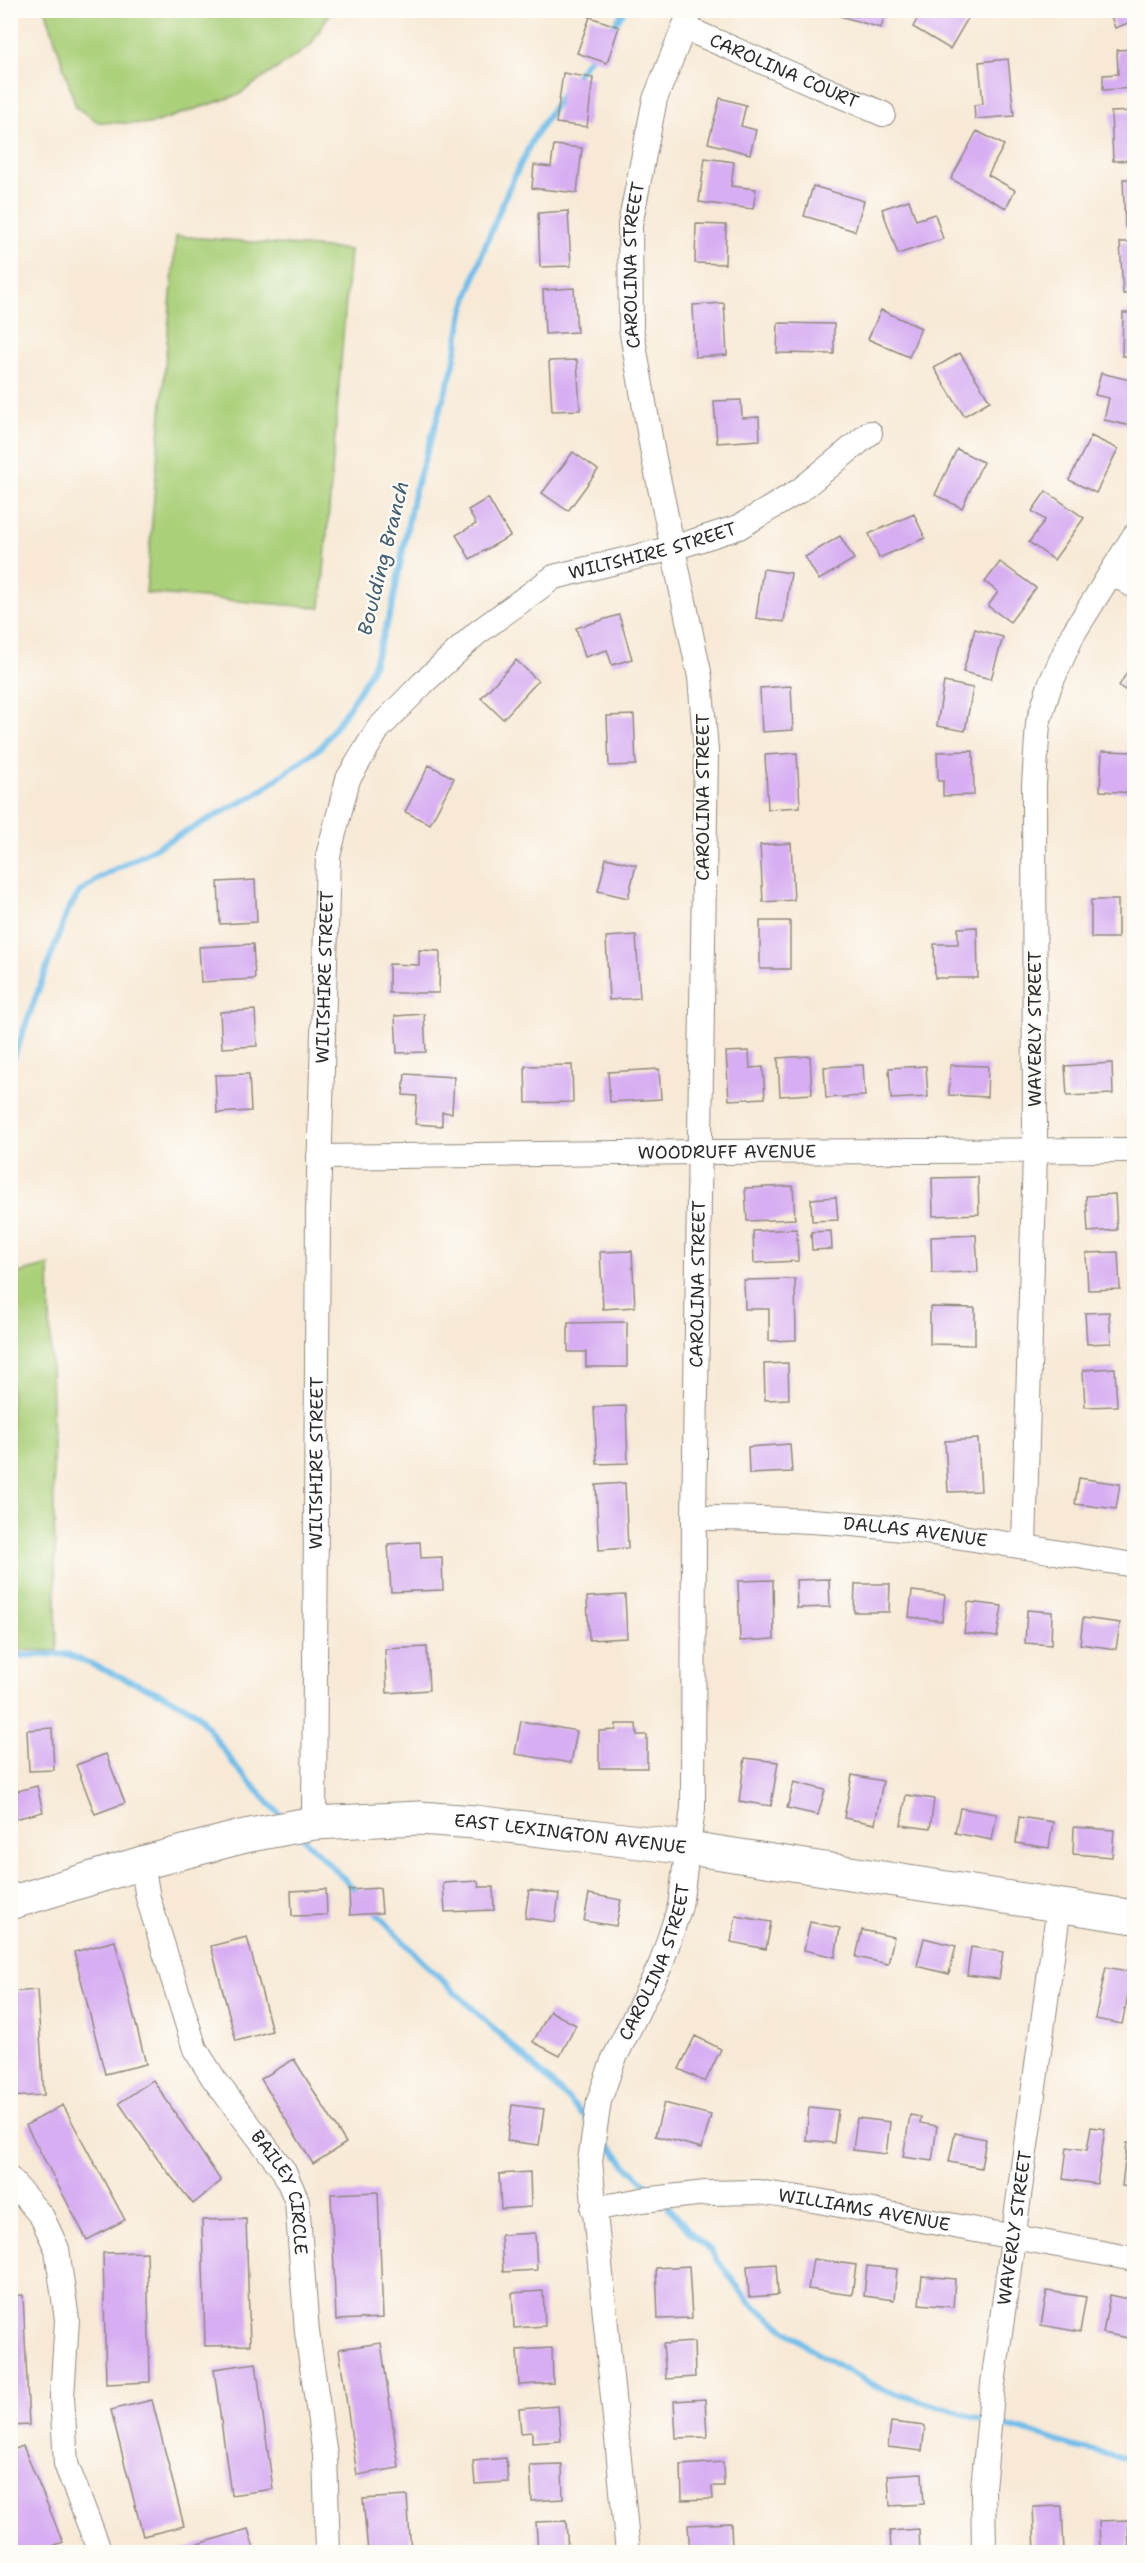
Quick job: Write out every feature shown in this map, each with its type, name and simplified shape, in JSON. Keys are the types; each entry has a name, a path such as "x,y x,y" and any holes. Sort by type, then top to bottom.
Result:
{"main road":[{"name":"EAST LEXINGTON AVENUE","path":"10,1903 142,1863 245,1836 314,1823 419,1818 475,1822 689,1848 1134,1917"}],"street":[{"name":"CAROLINA COURT","path":"688,20 883,114"},
{"name":"CAROLINA STREET","path":"628,2553 590,2161 599,2101 613,2061 662,1964 680,1906 693,1808 694,1518 706,751 700,677 631,328 630,225 654,99 688,20"},
{"name":"WILTSHIRE STREET","path":"314,1823 319,1157 328,856 348,778 378,729 423,683 477,633 554,577 673,548 739,527 799,491 870,433"},
{"name":"WAVERLY STREET","path":"1024,1546 1035,1152 1034,785 1038,723 1050,685 1073,634 1134,536"},
{"path":"1113,573 1134,586"},
{"name":"WOODRUFF AVENUE","path":"319,1157 1134,1150"},
{"name":"DALLAS AVENUE","path":"694,1518 764,1518 864,1525 1024,1546 1134,1565"},
{"name":"BAILEY CIRCLE","path":"142,1863 148,1898 195,2049 214,2079 284,2171 297,2201 307,2332 325,2454 328,2553"},
{"name":"WAVERLY STREET","path":"984,2553 983,2488 993,2384 1059,1906"},
{"path":"10,2179 42,2217 57,2249 67,2320 62,2397 66,2464 100,2553"},
{"name":"WILLIAMS AVENUE","path":"593,2209 695,2194 758,2192 1134,2259"}],"green space":[{"path":"46,10 331,11 310,46 238,95 150,124 98,122 76,107"},
{"path":"176,236 350,250 321,608 146,593"},
{"path":"49,1265 57,1651 11,1650 11,1275"}],"building":[{"path":"842,10 886,10 881,28 840,16"},
{"path":"922,10 935,10 943,15 946,10 967,10 971,13 950,49 913,27"},
{"path":"1109,10 1134,10 1134,21 1115,28"},
{"path":"590,17 619,27 607,63 577,53"},
{"path":"1134,49 1134,88 1103,90 1103,75 1118,74 1117,50"},
{"path":"1008,59 1014,116 975,119 974,105 983,104 979,62"},
{"path":"563,73 593,78 587,127 556,123"},
{"path":"720,98 746,105 741,126 756,130 750,154 708,143"},
{"path":"1134,111 1134,160 1113,161 1111,112"},
{"path":"977,131 1004,145 988,175 1015,190 1006,208 951,179"},
{"path":"554,145 582,148 577,193 532,188 534,165 551,167"},
{"path":"705,158 734,162 731,186 756,189 753,209 699,202"},
{"path":"1123,179 1134,179 1134,227 1125,227"},
{"path":"813,186 864,201 855,231 804,216"},
{"path":"909,200 916,220 935,214 943,239 898,254 882,209"},
{"path":"568,211 571,266 540,267 538,213"},
{"path":"696,224 726,225 725,264 695,263"},
{"path":"1120,242 1134,242 1134,293 1123,294"},
{"path":"574,288 577,332 545,334 543,290"},
{"path":"724,303 727,355 695,357 693,305"},
{"path":"881,310 921,328 909,357 868,339"},
{"path":"1123,313 1134,313 1134,356 1122,356"},
{"path":"778,323 834,324 834,354 777,353"},
{"path":"960,353 990,401 964,416 934,368"},
{"path":"577,360 580,410 552,411 549,361"},
{"path":"1101,373 1134,381 1134,412 1131,426 1104,420 1109,398 1095,395"},
{"path":"741,400 742,418 759,417 760,440 717,443 714,401"},
{"path":"1091,436 1118,449 1096,493 1069,480"},
{"path":"957,449 983,462 962,508 935,495"},
{"path":"573,452 598,470 568,511 542,493"},
{"path":"1046,491 1084,518 1054,560 1029,542 1045,520 1032,511"},
{"path":"488,498 510,536 470,559 456,535 476,524 468,510"},
{"path":"914,514 925,538 879,558 869,534"},
{"path":"840,536 854,559 819,580 805,557"},
{"path":"1000,562 1036,588 1010,622 988,606 998,592 985,582"},
{"path":"763,569 791,573 784,622 756,618"},
{"path":"619,615 632,659 612,665 607,650 585,657 576,628"},
{"path":"975,629 1003,637 991,679 963,672"},
{"path":"516,660 538,681 503,719 481,698"},
{"path":"1134,660 1134,696 1119,686"},
{"path":"944,682 973,688 965,731 937,726"},
{"path":"791,686 793,730 762,732 760,688"},
{"path":"634,715 636,765 609,766 607,716"},
{"path":"973,751 974,795 943,796 943,781 938,781 937,752"},
{"path":"1102,751 1134,752 1134,793 1100,791"},
{"path":"797,753 800,807 768,809 765,755"},
{"path":"429,765 454,778 430,824 405,812"},
{"path":"791,843 794,900 763,902 760,845"},
{"path":"606,858 636,865 628,898 598,891"},
{"path":"255,880 257,922 220,924 218,882"},
{"path":"1091,900 1118,900 1118,938 1091,938"},
{"path":"760,921 790,921 790,969 760,969"},
{"path":"977,927 978,978 935,978 934,944 958,944 958,928"},
{"path":"636,935 640,998 609,1000 606,937"},
{"path":"253,944 255,979 201,982 199,947"},
{"path":"419,950 440,951 439,993 389,993 389,964 419,965"},
{"path":"255,1010 257,1046 222,1048 220,1012"},
{"path":"424,1014 426,1052 397,1053 395,1016"},
{"path":"749,1051 750,1068 763,1067 765,1098 729,1100 726,1052"},
{"path":"810,1056 812,1094 780,1096 778,1058"},
{"path":"1112,1063 1113,1094 1067,1096 1065,1066"},
{"path":"1129,1064 1134,1064 1134,1096 1131,1096"},
{"path":"572,1065 573,1102 526,1103 525,1066"},
{"path":"863,1065 865,1096 826,1098 824,1067"},
{"path":"950,1065 988,1066 987,1097 949,1095"},
{"path":"926,1066 928,1097 891,1099 889,1068"},
{"path":"659,1069 661,1099 610,1102 608,1072"},
{"path":"249,1074 251,1111 217,1113 215,1075"},
{"path":"405,1074 454,1077 452,1113 442,1112 442,1126 415,1124 417,1096 403,1095"},
{"path":"978,1177 979,1214 933,1216 932,1178"},
{"path":"793,1186 795,1219 747,1221 745,1188"},
{"path":"1115,1194 1117,1230 1088,1232 1086,1196"},
{"path":"836,1197 838,1220 812,1221 811,1199"},
{"path":"797,1229 798,1261 754,1263 753,1231"},
{"path":"831,1231 832,1249 812,1250 811,1232"},
{"path":"976,1235 978,1272 932,1273 931,1237"},
{"path":"632,1251 635,1307 603,1309 600,1252"},
{"path":"1118,1252 1120,1289 1088,1290 1086,1253"},
{"path":"795,1279 796,1340 769,1341 769,1309 745,1309 744,1280"},
{"path":"930,1307 975,1308 975,1345 930,1344"},
{"path":"1109,1312 1111,1343 1087,1344 1085,1313"},
{"path":"627,1322 627,1367 586,1367 586,1352 568,1352 568,1323"},
{"path":"788,1363 789,1399 765,1400 764,1364"},
{"path":"1115,1368 1117,1406 1085,1407 1083,1370"},
{"path":"626,1406 628,1463 597,1464 594,1407"},
{"path":"978,1439 981,1491 948,1492 945,1441"},
{"path":"790,1444 792,1472 749,1474 748,1447"},
{"path":"1079,1478 1120,1484 1116,1509 1075,1504"},
{"path":"625,1483 628,1548 599,1550 596,1485"},
{"path":"420,1542 421,1558 442,1557 443,1590 391,1592 388,1544"},
{"path":"829,1579 830,1607 797,1608 796,1580"},
{"path":"773,1580 774,1639 740,1641 738,1581"},
{"path":"855,1584 890,1584 889,1612 854,1612"},
{"path":"912,1591 945,1595 942,1621 909,1617"},
{"path":"625,1595 627,1638 589,1640 587,1597"},
{"path":"968,1602 1002,1606 997,1637 964,1633"},
{"path":"1027,1610 1052,1612 1051,1645 1025,1643"},
{"path":"1083,1618 1120,1623 1116,1649 1080,1644"},
{"path":"427,1647 429,1690 387,1693 385,1649"},
{"path":"521,1721 577,1731 571,1763 515,1754"},
{"path":"616,1724 636,1724 637,1735 647,1735 647,1768 599,1768 599,1731 616,1730"},
{"path":"52,1728 54,1770 29,1771 27,1730"},
{"path":"106,1754 125,1803 95,1814 76,1765"},
{"path":"745,1758 778,1762 771,1806 739,1801"},
{"path":"852,1775 883,1781 875,1824 844,1818"},
{"path":"794,1782 825,1790 818,1815 787,1808"},
{"path":"37,1786 43,1812 10,1820 10,1793"},
{"path":"906,1795 934,1799 930,1829 901,1825"},
{"path":"960,1808 997,1814 992,1840 955,1833"},
{"path":"1019,1817 1053,1822 1049,1848 1016,1843"},
{"path":"1074,1827 1114,1830 1112,1857 1073,1854"},
{"path":"478,1881 479,1887 493,1887 494,1910 445,1912 443,1883"},
{"path":"380,1888 382,1913 350,1915 349,1890"},
{"path":"326,1889 327,1915 292,1916 291,1891"},
{"path":"529,1890 559,1894 555,1922 525,1918"},
{"path":"589,1894 621,1900 616,1926 584,1921"},
{"path":"736,1916 771,1922 766,1949 731,1942"},
{"path":"810,1922 840,1928 835,1957 804,1950"},
{"path":"862,1930 894,1937 888,1964 856,1957"},
{"path":"247,1937 272,2031 236,2041 211,1946"},
{"path":"924,1938 956,1946 949,1974 917,1966"},
{"path":"115,1941 146,2064 105,2074 74,1952"},
{"path":"971,1947 1003,1952 999,1979 967,1975"},
{"path":"1106,1967 1133,1972 1122,2024 1095,2019"},
{"path":"37,1990 44,2095 10,2097 10,1992"},
{"path":"550,2011 576,2025 560,2056 533,2042"},
{"path":"695,2036 721,2049 705,2082 679,2069"},
{"path":"294,2059 346,2143 313,2164 261,2079"},
{"path":"153,2080 221,2181 193,2204 159,2161 119,2103"},
{"path":"664,2103 711,2115 702,2148 655,2136"},
{"path":"63,2105 125,2220 87,2240 26,2125"},
{"path":"512,2105 544,2109 539,2145 507,2141"},
{"path":"809,2107 838,2110 834,2143 806,2140"},
{"path":"910,2115 921,2117 920,2123 937,2126 932,2161 903,2157"},
{"path":"857,2118 890,2122 886,2154 853,2150"},
{"path":"1091,2127 1105,2129 1097,2184 1063,2179 1067,2147 1087,2150"},
{"path":"955,2133 986,2139 981,2168 949,2162"},
{"path":"1127,2143 1134,2144 1134,2188 1122,2186"},
{"path":"530,2172 531,2207 501,2209 499,2174"},
{"path":"378,2192 383,2318 336,2320 331,2194"},
{"path":"246,2219 250,2345 205,2346 202,2220"},
{"path":"535,2233 537,2270 503,2272 501,2235"},
{"path":"147,2252 150,2382 106,2384 103,2253"},
{"path":"813,2259 856,2265 852,2295 808,2289"},
{"path":"776,2264 778,2295 749,2297 747,2266"},
{"path":"689,2266 692,2318 658,2319 656,2268"},
{"path":"867,2266 897,2269 894,2300 864,2296"},
{"path":"922,2276 955,2279 953,2307 919,2304"},
{"path":"543,2291 545,2326 514,2328 512,2293"},
{"path":"1047,2291 1086,2297 1080,2332 1041,2325"},
{"path":"23,2295 29,2425 10,2426 10,2296"},
{"path":"1110,2295 1134,2300 1133,2339 1103,2333"},
{"path":"694,2342 695,2377 666,2379 663,2344"},
{"path":"381,2343 399,2468 357,2475 339,2349"},
{"path":"552,2348 553,2383 519,2385 517,2350"},
{"path":"256,2363 273,2489 231,2495 214,2369"},
{"path":"705,2399 707,2437 676,2438 674,2401"},
{"path":"152,2400 184,2526 143,2536 111,2410"},
{"path":"558,2406 561,2441 532,2443 532,2432 521,2433 519,2409"},
{"path":"891,2422 925,2426 922,2451 888,2447"},
{"path":"23,2446 63,2542 38,2552 18,2552 10,2534 10,2451"},
{"path":"506,2458 508,2482 475,2484 473,2461"},
{"path":"723,2462 724,2486 712,2486 713,2499 682,2500 681,2465"},
{"path":"562,2465 563,2499 532,2501 530,2466"},
{"path":"922,2473 924,2504 890,2506 888,2475"},
{"path":"407,2496 411,2552 368,2552 363,2499"},
{"path":"1062,2506 1064,2552 1035,2552 1033,2507"},
{"path":"1128,2520 1129,2550 1100,2552 1099,2521"},
{"path":"566,2521 568,2552 538,2552 536,2522"},
{"path":"731,2523 732,2552 690,2552 688,2525"},
{"path":"248,2529 255,2552 173,2552"},
{"path":"919,2529 920,2552 891,2552 890,2531"}],"waterway":[{"name":"Boulding Branch","path":"609,32 625,10"},
{"name":"Boulding Branch","path":"573,80 594,52"},
{"name":"Boulding Branch","path":"10,1067 68,910 80,892 99,878 256,794 321,747 371,671 392,608 413,497 454,364 463,312 483,251 509,188 533,139 563,93"},
{"path":"10,1656 67,1654 168,1697 197,1713 236,1767 283,1818"},
{"path":"300,1835 359,1894"},
{"path":"372,1908 418,1957 563,2094 589,2122"},
{"path":"601,2136 625,2164 654,2192"},
{"path":"666,2204 690,2232 710,2250 749,2302 821,2356 881,2389 983,2420"},
{"path":"993,2422 1071,2446 1134,2460"}]}
